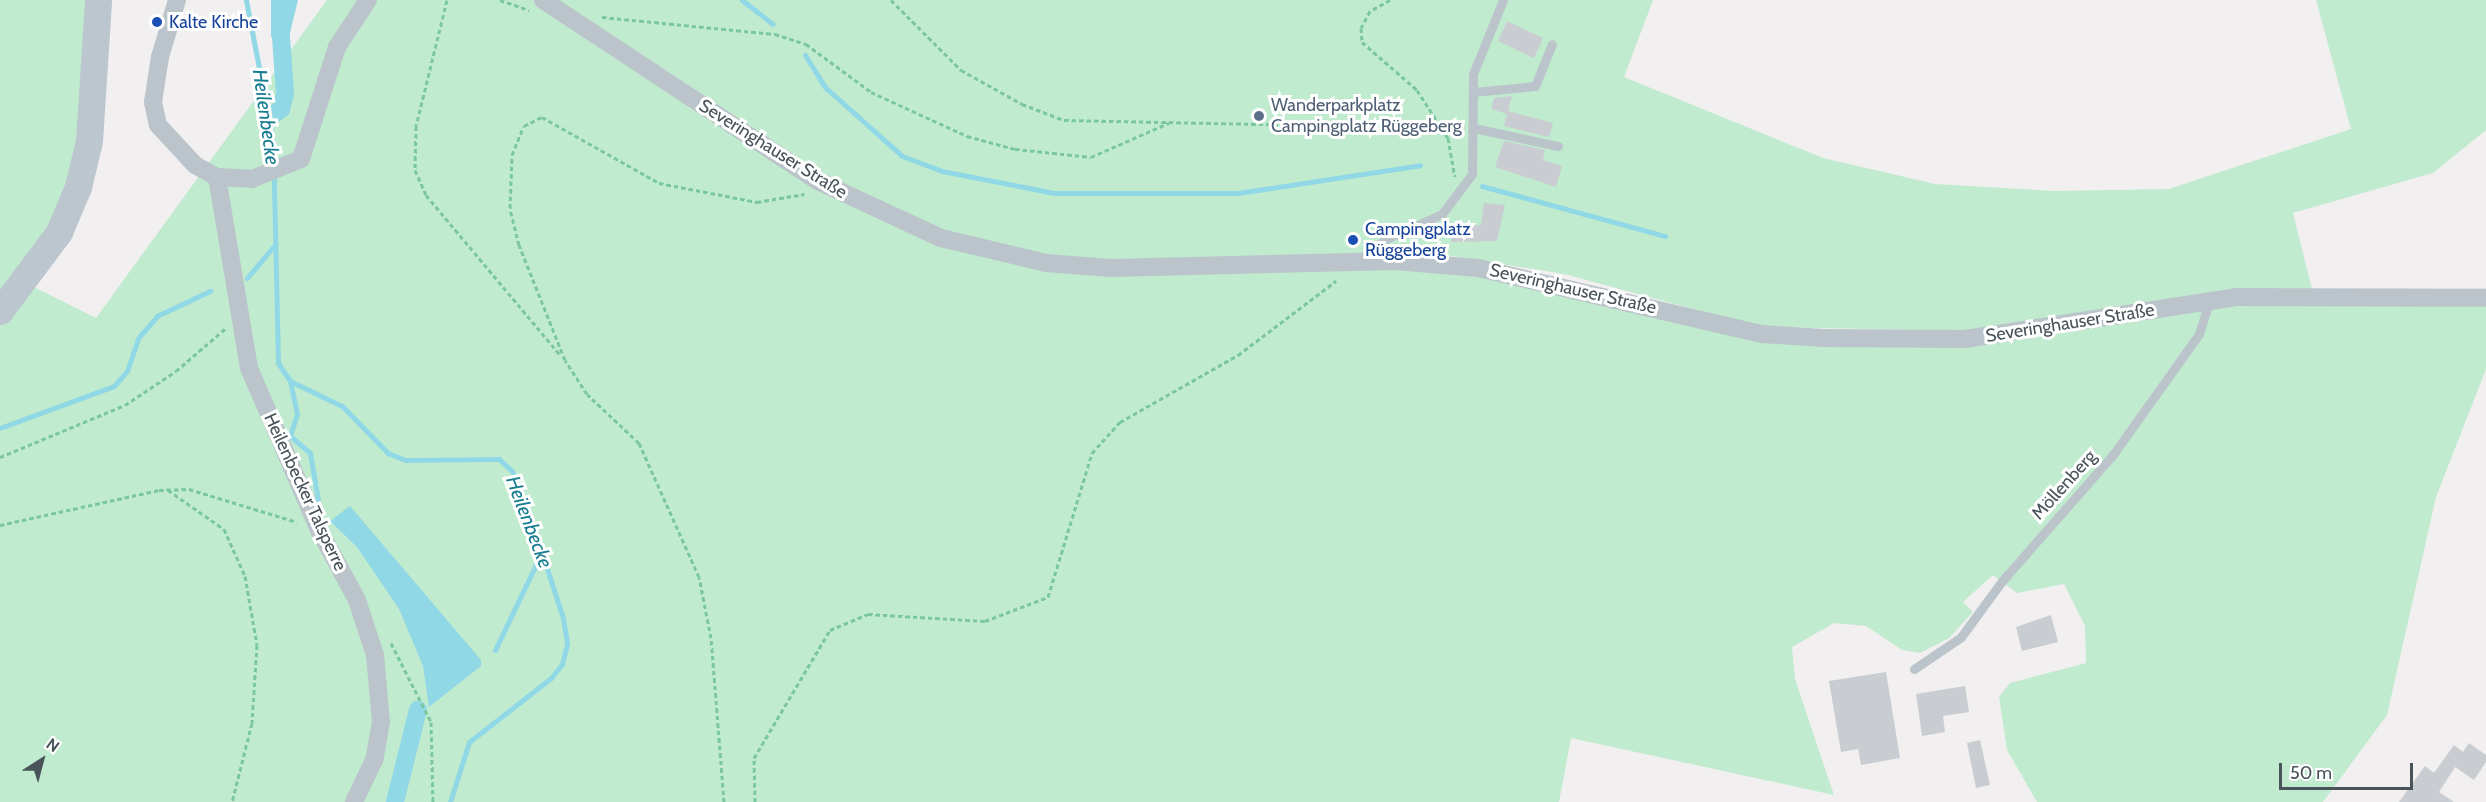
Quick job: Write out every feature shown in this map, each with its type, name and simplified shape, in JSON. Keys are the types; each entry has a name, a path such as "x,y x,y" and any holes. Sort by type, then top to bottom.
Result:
{"main road":[{"path":"0,311 59,232 78,187 92,119 98,0"}],"street":[{"path":"177,0 160,57 153,102 158,125 176,150 217,177 252,179 288,168 307,149 336,47 368,0"},
{"name":"Severinghauser Straße","path":"543,0 818,181 941,238 1046,263 1111,268 1358,261 1478,268 1762,334 1823,338 1976,338 2209,301 2265,296 2486,298"},
{"name":"Heilenbecker Talsperre","path":"217,177 238,316 249,368 319,530 357,600 379,689 381,722 374,760 354,802"}],"lane":[{"path":"1358,261 1386,239 1442,214 1461,192 1474,168 1473,74 1503,0"},
{"path":"1473,92 1535,86 1552,44"},
{"path":"1474,128 1558,146"},
{"name":"Möllenberg","path":"1914,669 1961,637 2002,581 2112,456 2199,334 2209,301"}],"path":[{"path":"447,0 416,126 415,170 426,195 565,360 588,394 639,443 699,577 711,638 724,802"},
{"path":"891,0 961,70 1022,104 1064,120 1438,128"},
{"path":"1390,0 1370,11 1361,28 1362,42 1417,90 1438,128 1448,138 1461,192"},
{"path":"568,16 775,34 806,44 871,92 967,136 1015,149 1091,157 1169,123"},
{"path":"565,360 519,245 510,208 512,155 524,126 542,117 552,120 628,169 659,183 701,192 757,202 799,198 818,181"},
{"path":"754,802 754,758 830,630 868,614 985,621 1048,597 1092,453 1120,422 1247,349 1308,308 1358,261"},
{"path":"0,457 125,405 176,371 238,316"},
{"path":"0,525 168,490 189,489 238,502 319,530"},
{"path":"168,490 224,529 245,576 257,645 252,723 232,802"},
{"path":"385,631 431,722 432,800"}],"green space":[{"path":"0,0 91,0 79,147 50,226 16,278 96,318 327,0 1653,0 1624,77 1823,158 1935,184 2054,191 2169,189 2351,129 2316,0 2486,0 2486,130 2433,173 2293,213 2312,289 1973,331 1760,327 1564,274 1446,255 1392,252 1759,341 1964,346 2221,306 2486,305 2486,369 2436,497 2387,715 2323,802 2037,802 2007,750 1999,697 2010,683 2086,663 2085,626 2064,584 2017,593 1993,575 1963,602 1973,612 1949,638 1920,653 1902,650 1866,626 1834,623 1792,647 1795,679 1834,795 1571,738 1559,802 0,802"}],"water":[{"path":"271,0 298,0 289,37 271,37"},
{"path":"350,506 481,660 481,666 429,707 423,666 399,609 357,547 330,521"}],"building":[{"path":"1507,21 1543,38 1534,58 1498,41"},
{"path":"1512,96 1508,111 1553,123 1549,137 1504,126 1507,114 1491,109 1494,98"},
{"path":"1504,141 1545,150 1543,160 1562,166 1556,187 1495,167"},
{"path":"1484,203 1505,205 1497,241 1451,242 1452,228 1481,225"},
{"path":"2051,615 2058,642 2022,651 2016,627"},
{"path":"1886,672 1900,758 1861,765 1858,749 1841,752 1829,681"},
{"path":"1965,686 1969,712 1943,716 1945,732 1922,736 1916,694"},
{"path":"1980,740 1990,785 1976,788 1967,743"},
{"path":"2469,743 2486,755 2486,762 2474,780 2455,767 2439,792 2454,802 2399,802 2425,766 2434,773 2454,745 2463,752"}],"waterway":[{"name":"Heilenbecke","path":"246,0 273,142 278,363 290,381 342,406 388,453 405,460 499,459 512,471 524,498 563,618 567,644 562,664 551,678 469,742 450,802"},
{"path":"742,0 773,24"},
{"path":"270,117 281,109 285,94 281,37"},
{"path":"805,55 826,88 902,156 942,171 1054,193 1238,193 1420,165"},
{"path":"1482,186 1665,236"},
{"path":"247,278 273,247"},
{"path":"0,428 114,386 127,371 139,337 157,316 210,291"},
{"path":"290,381 297,414 290,436 310,453 318,500"},
{"path":"495,650 541,554"},
{"path":"395,802 418,710"}],"place":[{"name":"Kalte Kirche","path":"157,22"},
{"name":"Wanderparkplatz Campingplatz Rüggeberg","path":"1259,116"},
{"name":"Campingplatz Rüggeberg","path":"1353,240"}]}
